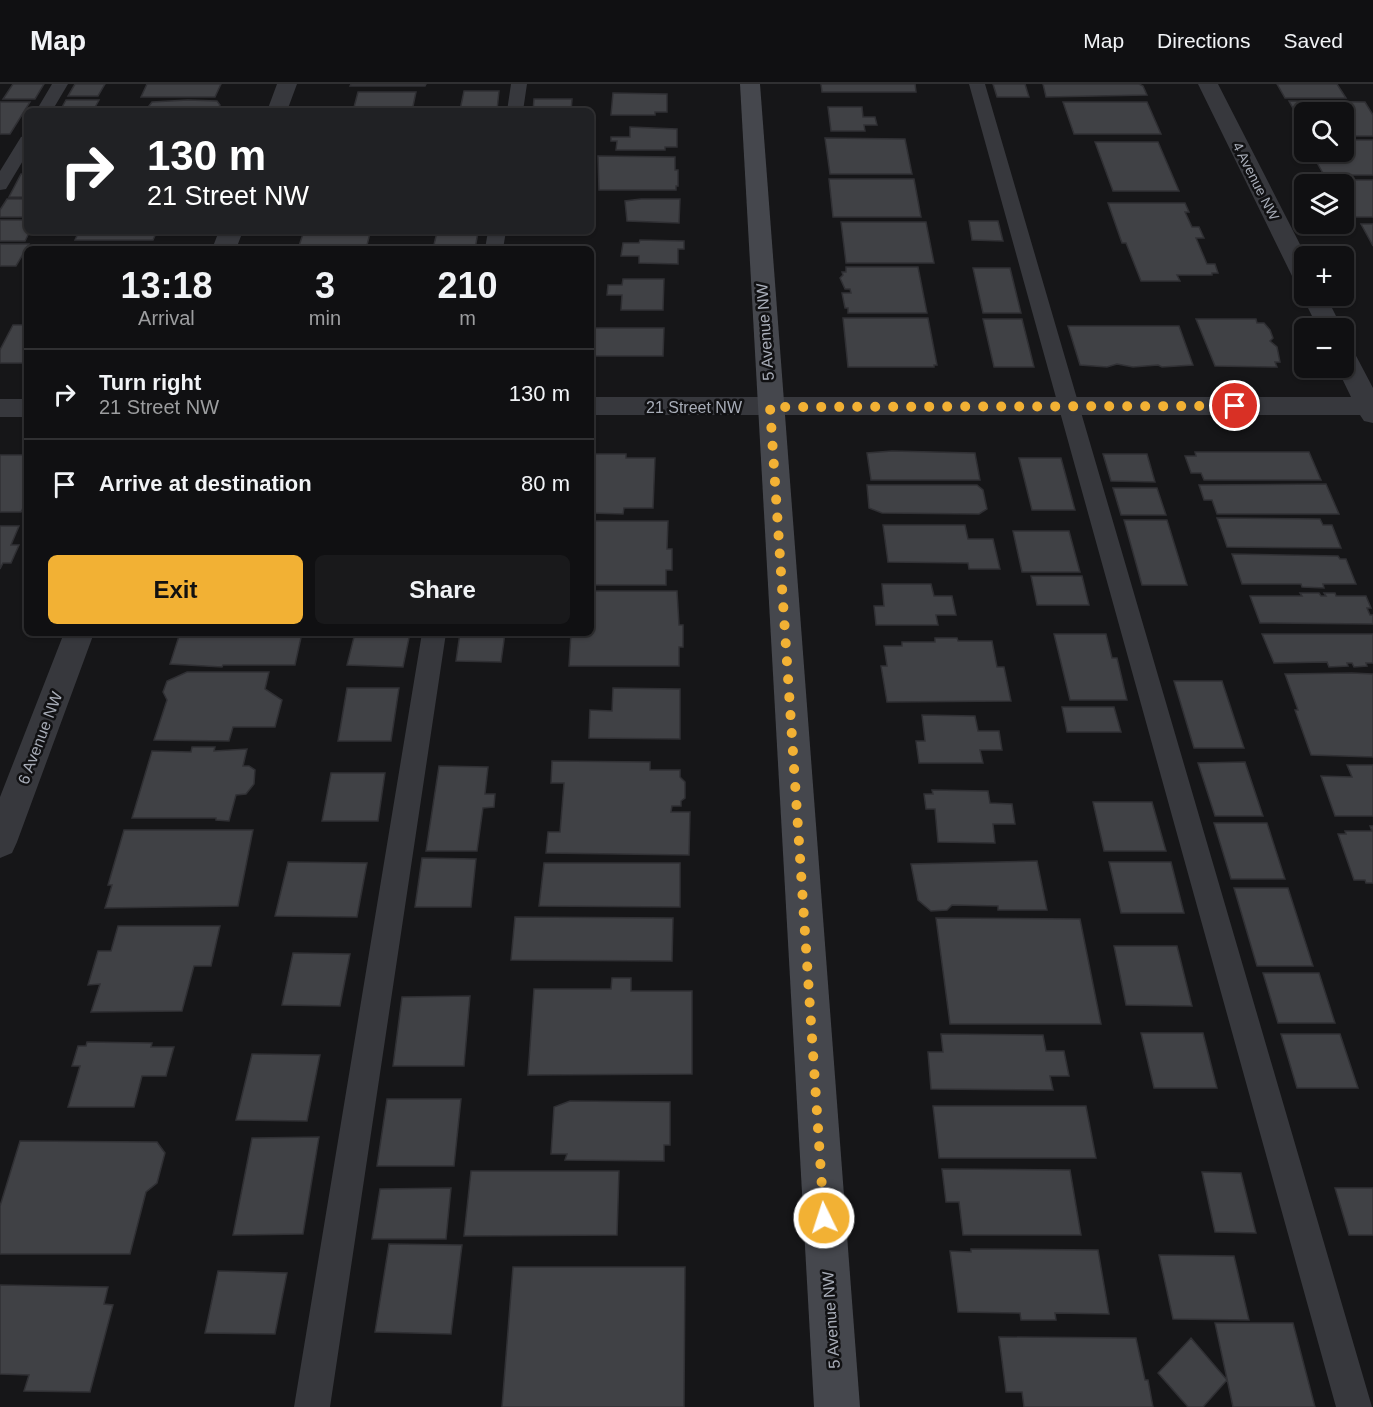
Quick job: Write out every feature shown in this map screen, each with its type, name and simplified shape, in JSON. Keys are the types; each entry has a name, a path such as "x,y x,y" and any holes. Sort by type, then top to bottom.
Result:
{"street":[{"path":"277,108 287,84"},
{"name":"5 Avenue NW","path":"750,84 837,1407"},
{"name":"4 Avenue NW","path":"1208,84 1294,256"},
{"path":"1354,375 1372,409"},
{"name":"21 Street NW","path":"594,406 1069,406 1372,409"},
{"path":"0,408 24,408"},
{"name":"6 Avenue NW","path":"0,842 78,636"}],"lane":[{"path":"46,108 60,84"},
{"path":"515,108 519,84"},
{"path":"977,84 1354,1407"},
{"path":"0,185 24,145"},
{"path":"312,1407 434,636"}],"building":[{"path":"13,84 44,84 35,99 3,99"},
{"path":"75,84 105,84 98,96 68,96"},
{"path":"147,84 221,84 215,97 141,97"},
{"path":"351,84 426,84 425,86 350,86"},
{"path":"821,84 915,84 916,92 822,92"},
{"path":"993,84 1025,84 1029,97 997,97"},
{"path":"1043,84 1139,84 1143,86 1147,95 1046,97"},
{"path":"1277,84 1337,84 1346,98 1285,98"},
{"path":"464,91 499,91 497,108 460,108"},
{"path":"358,92 416,92 413,108 354,108"},
{"path":"613,93 667,94 667,112 655,112 655,115 611,115"},
{"path":"534,99 572,99 571,108 533,108"},
{"path":"66,100 99,100 95,108 62,108"},
{"path":"217,101 220,105 218,108 147,108 152,102"},
{"path":"1289,101 1365,102 1373,115 1373,136 1354,136 1354,102 1294,102 1294,110"},
{"path":"0,102 30,102 24,108 10,134 0,134"},
{"path":"1063,102 1147,102 1161,134 1074,134"},
{"path":"828,107 862,107 863,117 875,117 877,125 864,125 865,131 831,131"},
{"path":"630,127 677,129 677,147 665,147 665,150 616,150 617,141 611,141 611,137 630,137"},
{"path":"825,138 905,139 912,174 830,174"},
{"path":"1354,140 1373,140 1373,175 1323,174 1317,162 1354,162"},
{"path":"1095,142 1158,142 1179,191 1113,191"},
{"path":"598,156 675,157 678,186 676,190 599,190"},
{"path":"21,174 24,174 24,197 9,197"},
{"path":"829,179 914,179 921,217 833,217"},
{"path":"1354,180 1373,180 1373,217 1354,217"},
{"path":"7,199 24,199 24,217 0,217 0,210"},
{"path":"680,199 679,223 627,221 625,201"},
{"path":"1108,203 1185,203 1189,212 1185,212 1192,227 1199,227 1204,238 1196,238 1207,264 1215,264 1218,273 1177,275 1180,281 1141,281 1126,243 1122,243"},
{"path":"0,220 24,220 24,234 28,234 25,241 0,241"},
{"path":"969,221 998,221 1003,241 972,240"},
{"path":"841,222 926,222 934,263 846,263"},
{"path":"1361,224 1373,224 1373,246"},
{"path":"78,234 156,234 153,240 75,240"},
{"path":"303,234 370,234 367,246 299,246"},
{"path":"437,234 478,234 476,246 434,246"},
{"path":"640,240 684,241 684,249 678,249 678,264 639,263 639,256 621,256 623,243 639,243"},
{"path":"0,244 29,244 24,246 24,252 16,266 0,266"},
{"path":"101,245 157,245 156,246"},
{"path":"846,267 918,267 927,313 848,313 842,293 851,293 850,289 845,289 840,278 843,275 842,272 846,272"},
{"path":"973,268 1010,268 1021,313 983,313"},
{"path":"623,279 664,279 663,310 621,310 622,295 607,295 608,285 622,285"},
{"path":"843,318 928,318 937,365 934,367 848,367"},
{"path":"983,319 1022,319 1034,367 994,367"},
{"path":"1196,319 1256,319 1257,323 1264,323 1273,338 1270,341 1277,347 1280,362 1275,362 1277,367 1215,366"},
{"path":"13,325 24,325 24,363 0,363 0,350"},
{"path":"1068,326 1179,326 1193,365 1133,367 1117,364 1107,367 1080,365"},
{"path":"594,328 664,328 663,356 594,356"},
{"path":"892,451 975,453 980,480 871,480 867,453"},
{"path":"1195,452 1309,452 1321,480 1204,480 1201,473 1191,473 1185,456 1196,456"},
{"path":"594,454 626,454 626,458 655,458 653,508 624,508 623,514 594,513"},
{"path":"1103,454 1147,454 1155,482 1111,481"},
{"path":"0,455 24,455 24,506 21,512 0,512"},
{"path":"1019,458 1061,458 1075,510 1032,510"},
{"path":"1326,484 1339,514 1217,514 1212,500 1204,500 1199,485"},
{"path":"867,485 977,485 983,490 987,509 979,514 882,513 869,508"},
{"path":"1113,488 1157,488 1166,515 1121,515"},
{"path":"1217,518 1320,519 1323,525 1332,525 1341,548 1227,547"},
{"path":"1124,520 1167,520 1187,585 1142,585"},
{"path":"594,521 668,521 667,549 672,549 672,570 666,570 666,585 594,585"},
{"path":"883,525 965,525 968,539 993,539 1000,569 969,569 968,563 888,562"},
{"path":"0,526 19,526 11,545 19,545 11,563 3,563 0,569"},
{"path":"1013,531 1069,531 1080,572 1022,572"},
{"path":"1232,554 1338,556 1340,559 1346,559 1356,584 1323,584 1324,588 1302,587 1301,584 1242,584"},
{"path":"1031,576 1082,576 1089,605 1037,605"},
{"path":"882,584 931,584 934,596 952,596 956,615 936,615 938,625 876,625 874,606 884,606"},
{"path":"594,591 677,591 679,625 683,625 683,647 679,647 679,666 569,666 571,636 594,636"},
{"path":"1300,593 1319,593 1321,596 1326,596 1324,593 1335,593 1336,596 1366,596 1371,608 1367,608 1370,615 1373,615 1373,624 1260,623 1250,596 1302,596"},
{"path":"1054,634 1106,634 1112,658 1117,658 1127,700 1070,700"},
{"path":"1262,634 1373,634 1373,663 1366,663 1367,666 1354,667 1352,663 1347,663 1348,666 1329,667 1327,662 1274,663"},
{"path":"179,636 301,636 295,665 223,665 222,667 170,664"},
{"path":"354,636 409,636 403,667 347,665"},
{"path":"460,636 505,636 501,662 456,661"},
{"path":"935,638 992,641 997,667 1004,667 1011,701 887,702 881,666 887,666 884,646 902,646 902,642 935,642"},
{"path":"187,672 269,672 265,689 282,700 275,727 233,727 229,741 154,740 167,700 163,692 167,681"},
{"path":"1285,674 1373,674 1373,757 1311,755"},
{"path":"1174,681 1222,681 1244,748 1194,748"},
{"path":"347,688 399,688 391,741 338,741"},
{"path":"613,688 680,689 680,739 589,738 590,710 612,711"},
{"path":"1062,707 1114,707 1121,732 1067,732"},
{"path":"922,715 975,716 978,731 999,731 1002,750 980,750 983,763 919,763 916,741 925,741"},
{"path":"192,747 215,747 214,751 247,749 243,766 249,766 255,770 254,784 246,794 236,795 229,821 216,820 216,818 132,818 152,751 191,752"},
{"path":"552,761 650,762 650,770 680,770 680,777 685,782 685,798 681,801 681,806 672,806 671,812 690,812 689,855 546,853 548,832 560,832 564,783 551,783"},
{"path":"1245,762 1263,816 1215,816 1198,763"},
{"path":"1347,765 1373,765 1373,816 1335,816 1321,776 1352,777"},
{"path":"439,766 488,767 485,794 495,794 494,807 483,808 477,851 426,851"},
{"path":"331,773 385,773 378,821 322,821"},
{"path":"932,790 988,791 990,803 1012,804 1015,824 993,824 995,843 938,842 935,809 926,809 924,794 933,794"},
{"path":"1093,802 1152,802 1166,851 1104,851"},
{"path":"1214,823 1267,823 1285,879 1231,879"},
{"path":"1370,826 1373,826 1373,883 1366,883 1365,880 1354,880 1338,834 1346,834 1345,831 1372,831"},
{"path":"124,830 253,830 238,906 105,908 112,885 108,885"},
{"path":"422,858 476,859 471,907 415,907"},
{"path":"1037,861 1047,910 998,910 998,906 952,905 947,910 931,911 918,900 911,864"},
{"path":"288,862 367,863 357,917 275,916"},
{"path":"1109,862 1171,862 1184,913 1121,913"},
{"path":"544,863 680,863 680,907 539,906"},
{"path":"1234,888 1288,888 1313,966 1257,966"},
{"path":"515,917 673,918 672,961 511,960"},
{"path":"936,918 1080,919 1101,1024 950,1024"},
{"path":"118,926 220,926 211,966 194,966 182,1011 91,1012 100,984 88,985 98,951 111,951"},
{"path":"1114,946 1177,946 1192,1006 1126,1005"},
{"path":"293,953 350,954 340,1006 282,1005"},
{"path":"1263,973 1319,973 1335,1023 1278,1023"},
{"path":"612,978 631,978 631,991 692,991 692,1074 528,1075 534,989 611,989"},
{"path":"470,996 464,1066 393,1066 402,997"},
{"path":"1141,1033 1203,1033 1217,1088 1154,1088"},
{"path":"941,1034 1043,1035 1046,1051 1064,1051 1069,1076 1050,1076 1053,1090 931,1089 928,1052 943,1052"},
{"path":"1281,1034 1340,1034 1358,1088 1297,1088"},
{"path":"87,1042 152,1043 151,1047 174,1047 166,1076 142,1076 134,1107 68,1107 80,1066 72,1066 78,1046 86,1046"},
{"path":"252,1054 320,1055 307,1121 236,1120"},
{"path":"387,1099 461,1099 454,1166 377,1166"},
{"path":"570,1101 670,1102 670,1145 664,1145 664,1161 565,1160 567,1154 551,1154 554,1107"},
{"path":"933,1106 1086,1106 1096,1158 939,1158"},
{"path":"319,1137 303,1234 233,1235 252,1138"},
{"path":"20,1141 157,1142 165,1153 157,1183 146,1192 130,1254 0,1254 0,1206"},
{"path":"942,1169 1070,1170 1081,1235 963,1235 959,1202 946,1202"},
{"path":"471,1171 619,1171 617,1235 464,1236"},
{"path":"1202,1172 1241,1173 1256,1233 1215,1232"},
{"path":"451,1188 446,1239 372,1239 380,1189"},
{"path":"1335,1188 1373,1188 1373,1235 1349,1235"},
{"path":"389,1244 462,1245 451,1334 375,1332"},
{"path":"971,1249 1098,1250 1109,1314 1055,1313 1056,1320 1021,1320 1020,1313 958,1312 950,1251 971,1252"},
{"path":"1159,1255 1234,1256 1249,1320 1173,1319"},
{"path":"513,1267 685,1267 684,1407 502,1407"},
{"path":"218,1271 287,1273 275,1334 205,1333"},
{"path":"0,1285 108,1287 104,1304 113,1305 90,1392 24,1391 29,1375 0,1374"},
{"path":"1215,1323 1293,1323 1315,1407 1233,1407"},
{"path":"999,1337 1136,1338 1153,1407 1024,1407 1022,1392 1006,1392"},
{"path":"1191,1338 1227,1380 1203,1407 1188,1407 1158,1373"}],"route":[{"path":"824,1218 770,407 1235,406"}]}
